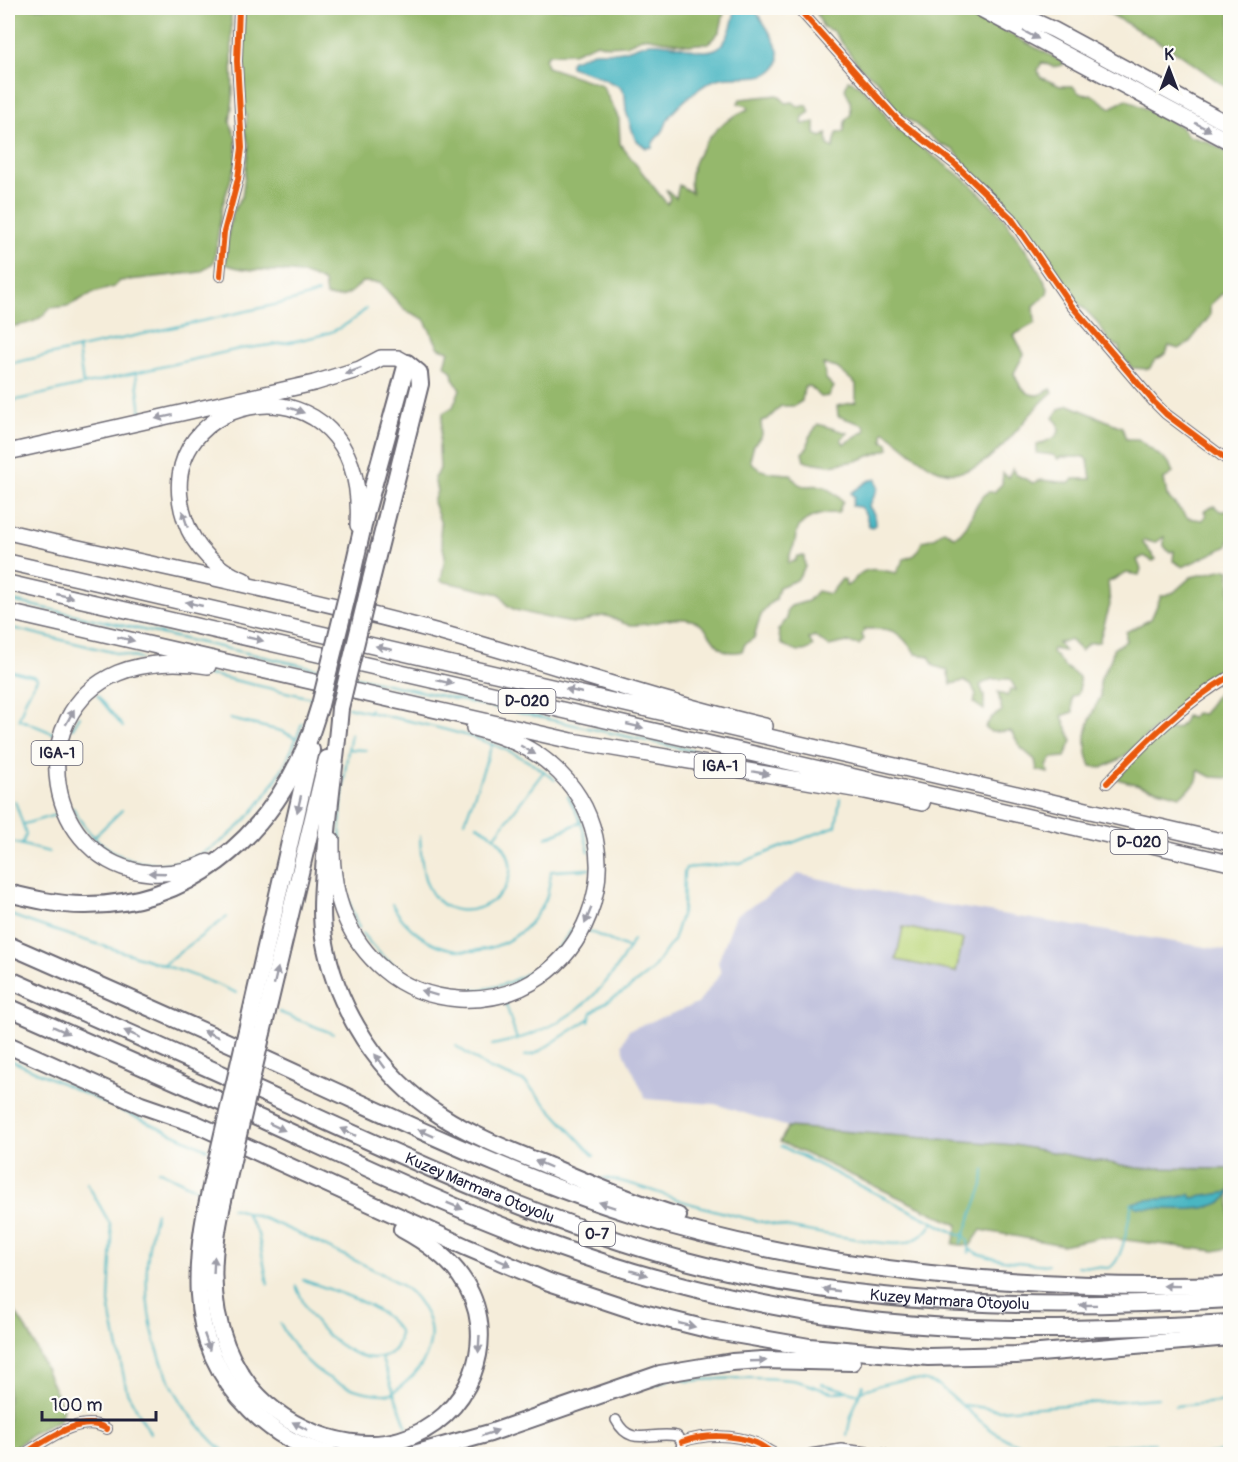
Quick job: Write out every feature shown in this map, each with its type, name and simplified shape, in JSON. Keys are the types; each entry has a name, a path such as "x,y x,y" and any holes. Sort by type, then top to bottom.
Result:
{"highway":[{"path":"255,1030 340,708 420,384 419,373 407,363 356,555 320,705 255,1030 224,1163 201,1235 199,1308 203,1330 224,1378 239,1398 260,1419 279,1433 299,1445 330,1455"},
{"name":"IGA-1","path":"261,819 298,764 320,705"},
{"path":"340,708 328,818 322,905 324,938 331,968 350,1015 367,1044 387,1070 412,1095 439,1115 464,1129 578,1179 670,1213 786,1243 915,1265 963,1276"},
{"path":"8,893 43,902 84,905 117,903 147,897 176,887 218,863 250,834 261,819"},
{"path":"8,945 464,1150 524,1175 666,1224 772,1249 878,1266 963,1276 1102,1285 1230,1285"},
{"name":"Kuzey Marmara Otoyolu","path":"8,979 461,1182 573,1226 687,1261 782,1282 876,1296 931,1301 994,1305 1061,1305 1230,1299"},
{"name":"Kuzey Marmara Otoyolu","path":"8,1006 442,1201 582,1256 674,1283 777,1307 878,1321 944,1327 1051,1330 1230,1323"},
{"path":"8,1045 141,1105 196,1124 466,1247 549,1282 603,1301 711,1330 778,1343 862,1353 939,1357 1047,1353 1230,1337"},
{"path":"141,1105 173,1124 391,1222 422,1240 461,1276 470,1290 477,1314 480,1341 478,1356 467,1389 451,1411 436,1424 400,1440 363,1443 336,1440 313,1433 292,1422 257,1395 242,1378 228,1353 220,1332 213,1287 224,1163"},
{"path":"414,1455 490,1433 660,1374 705,1365 762,1360 918,1363 1007,1361 1047,1353"}],"main road":[{"path":"980,8 1230,142"},
{"path":"1005,8 1054,30 1230,125"},
{"path":"8,452 314,383 360,369 381,358 398,358 407,363"},
{"path":"316,601 292,592 239,579 212,560 196,542 180,504 180,483 188,454 200,435 216,420 230,412 260,404 293,408 316,419 330,431 342,447 354,471 359,498 356,555"},
{"path":"8,532 316,601 422,628 700,709 972,774 1000,782 1040,799"},
{"name":"D-020","path":"8,562 1230,843"},
{"name":"D-020","path":"8,583 1230,863"},
{"name":"IGA-1","path":"8,612 583,743 865,791 975,815 1023,821 1047,821"},
{"name":"IGA-1","path":"261,819 226,850 202,865 168,873 140,872 124,867 102,856 86,843 74,828 65,811 56,770 61,737 70,715 81,700 99,684 130,669 155,664 188,664 274,679 309,680"},
{"path":"334,772 332,846 337,895 342,914 360,945 373,961 389,974 408,986 429,994 447,998 485,998 507,994 522,987 557,964 569,950 587,921 598,882 596,837 579,797 550,764 525,748 482,730 413,710 394,700"}],"street":[{"path":"220,276 224,232 238,179 242,148 237,61 239,8"},
{"path":"798,8 897,119 956,165 1011,218 1071,305 1154,402 1181,426 1230,462"},
{"path":"1107,783 1166,725 1200,696 1230,676"},
{"path":"616,1420 621,1430 631,1436 673,1435 680,1438 681,1449 676,1455"},
{"path":"24,1455 62,1433 87,1423 94,1423 107,1429"},
{"path":"682,1442 693,1438 734,1438 758,1444 776,1455"},
{"path":"811,1455 841,1449 884,1455"}],"shaded area":[{"path":"798,874 927,902 1230,951 1230,1169 1137,1168 788,1127 715,1104 646,1099 622,1044 629,1030 697,1004 721,973 718,962 736,915 768,896"}],"green space":[{"path":"8,8 231,8 233,99 230,122 236,139 236,163 222,207 214,262 201,272 120,281 114,287 93,293 68,306 50,308 41,317 31,322 8,327"},
{"path":"244,8 725,8 720,31 709,43 688,45 644,37 626,45 607,46 597,43 573,53 549,54 545,58 547,67 602,85 619,119 620,144 667,204 670,199 666,189 676,198 679,185 692,193 691,173 699,153 719,127 748,109 747,106 738,103 740,99 778,95 786,103 793,102 799,107 807,105 810,112 803,117 802,124 815,122 815,134 821,137 827,134 828,145 833,148 837,133 844,132 845,122 851,114 850,100 845,89 848,80 856,84 876,101 893,126 967,181 1001,214 1036,265 1048,288 1047,294 1034,306 1035,323 1014,335 1024,354 1014,373 1025,391 1033,395 1039,395 1051,389 1053,392 1040,403 1000,448 985,461 969,470 952,473 934,468 886,432 883,432 883,441 888,443 889,449 856,461 829,465 804,461 802,453 808,447 809,437 818,424 848,433 841,439 844,444 866,430 864,425 838,416 837,406 856,402 856,384 837,368 823,364 826,379 834,387 829,396 821,397 810,386 804,387 802,401 794,406 781,406 768,419 761,421 762,435 754,445 750,460 753,465 762,470 791,474 803,486 816,485 827,488 843,501 838,513 814,516 800,526 788,563 795,561 797,556 804,556 805,567 797,580 779,587 776,599 761,616 754,638 745,644 742,651 724,650 705,628 691,620 676,619 632,625 603,616 579,623 566,622 515,610 507,605 500,594 441,581 445,556 440,535 441,524 433,502 437,491 434,478 440,469 439,447 443,413 453,407 460,389 453,379 452,372 445,365 449,351 439,348 424,319 405,310 380,283 362,282 346,295 332,297 326,296 324,283 301,273 250,270 225,264 233,212 242,197 249,145 245,133 247,116 243,108 241,57"},
{"path":"814,8 961,8 1063,62 1063,65 1053,67 1042,62 1038,70 1040,77 1060,86 1073,86 1078,92 1085,95 1091,94 1111,108 1126,99 1180,126 1188,136 1208,142 1230,154 1230,292 1222,294 1210,305 1210,316 1189,343 1179,349 1169,346 1166,354 1155,360 1149,369 1132,368 1120,354 1119,347 1109,341 1097,322 1075,299 1052,269 1047,254 1029,233 1025,221 1012,212 993,187 972,172 954,150 940,144 895,108 880,83 860,67 833,31 823,27"},
{"path":"1100,8 1230,8 1230,90 1181,55"},
{"path":"1069,405 1122,427 1126,439 1138,439 1169,463 1173,473 1164,479 1167,496 1188,518 1202,520 1206,515 1204,511 1214,506 1220,511 1228,511 1231,528 1228,546 1183,567 1173,561 1174,551 1169,552 1164,546 1164,537 1155,543 1144,540 1143,543 1156,559 1153,561 1144,556 1137,560 1141,569 1139,575 1127,573 1108,582 1110,605 1099,642 1088,643 1081,651 1070,640 1058,643 1064,651 1053,649 1052,652 1065,667 1079,677 1080,685 1078,694 1072,697 1073,712 1062,716 1072,741 1065,757 1052,758 1047,766 1048,773 1037,770 1035,760 1021,748 1011,731 991,732 985,727 992,717 1002,711 998,692 1007,696 1011,689 1016,690 1010,679 992,679 980,685 984,696 984,710 974,703 976,694 971,685 964,681 951,684 947,670 934,666 929,656 916,654 900,635 890,630 865,629 862,635 864,639 859,645 847,642 829,646 814,636 809,639 813,646 805,651 797,651 781,644 778,630 787,619 787,610 791,606 808,601 817,591 830,594 842,579 845,580 846,586 865,571 878,570 896,573 904,559 915,555 923,541 934,538 944,530 955,537 966,527 982,497 988,492 994,492 1002,484 1003,473 1008,477 1013,468 1015,474 1033,483 1041,480 1070,483 1073,479 1091,479 1088,461 1084,457 1058,459 1053,455 1037,453 1037,445 1054,438 1059,432 1058,423 1053,418 1059,409"},
{"path":"1225,569 1230,570 1230,671 1191,697 1122,758 1102,768 1091,766 1086,748 1087,730 1092,713 1101,696 1100,681 1110,662 1113,649 1126,641 1126,632 1151,619 1161,596 1174,592 1191,577"},
{"path":"1221,689 1230,695 1230,778 1211,777 1198,770 1196,782 1180,796 1117,779 1145,746 1164,734 1165,729 1178,727 1186,716 1191,718 1195,713 1203,714"},
{"path":"903,927 963,939 956,972 896,960"},
{"path":"788,1127 1014,1145 1137,1168 1230,1169 1230,1248 1215,1251 1101,1237 1062,1245 981,1230 970,1246 953,1244 958,1225 780,1142"},
{"path":"8,1301 30,1335 63,1408 60,1420 33,1433 8,1453"}],"water":[{"path":"739,8 755,10 777,47 779,57 777,65 771,72 759,76 722,78 705,85 674,111 652,147 646,148 635,139 626,111 625,96 620,87 598,76 570,67 572,60 594,52 619,52 649,43 704,51 714,50 723,43 730,31 735,10"},
{"path":"876,479 878,488 869,507 876,519 876,524 872,527 869,526 865,513 860,507 852,506 854,497 851,493 868,481"},
{"path":"1230,1192 1225,1200 1202,1208 1136,1207 1132,1203 1176,1198 1190,1194 1192,1198"}],"waterway":[{"path":"8,364 292,301 318,293"},
{"path":"8,402 239,349 285,343 320,335 341,328 366,309"},
{"path":"78,348 83,384"},
{"path":"136,373 141,414"},
{"path":"8,600 323,670"},
{"path":"8,627 141,659"},
{"path":"8,670 37,679 26,698 19,719 55,734"},
{"path":"139,674 174,672 216,676 316,699"},
{"path":"89,683 104,673"},
{"path":"355,677 739,761"},
{"path":"97,695 123,727"},
{"path":"348,707 369,712 370,709"},
{"path":"369,712 442,729 490,744 535,765 555,780"},
{"path":"72,729 80,716"},
{"path":"230,719 281,731 296,738"},
{"path":"73,808 96,839 129,859 159,864 188,859 214,846 238,827 259,803 292,750 302,723"},
{"path":"351,733 341,807 341,857 350,905 359,928"},
{"path":"465,821 492,745"},
{"path":"348,749 366,750"},
{"path":"495,836 544,771"},
{"path":"568,796 581,822 589,852"},
{"path":"589,1022 592,1012 651,971 673,941 683,909 686,868 740,863 836,826 840,799"},
{"path":"15,801 26,834 22,845"},
{"path":"94,837 122,810"},
{"path":"24,824 59,814"},
{"path":"546,838 581,822"},
{"path":"420,836 424,877 440,902 459,910 478,908 495,898 507,883 510,864 501,844 477,825"},
{"path":"8,841 49,852"},
{"path":"552,871 590,869"},
{"path":"392,904 405,922 420,936 438,945 457,950 477,950 496,946 514,937 531,922 546,899 551,871"},
{"path":"577,922 583,908"},
{"path":"8,914 181,971 237,993"},
{"path":"164,964 227,917"},
{"path":"362,933 385,958 411,976 440,987 468,990 497,986 525,975 550,956 572,929"},
{"path":"589,931 629,949"},
{"path":"492,1045 537,1032 576,1010 607,980 633,940"},
{"path":"505,1001 517,1040"},
{"path":"279,1012 334,1034"},
{"path":"525,1056 535,1054 589,1019"},
{"path":"456,1046 488,1068 525,1082 594,1156"},
{"path":"8,1059 207,1149"},
{"path":"781,1146 963,1235"},
{"path":"158,1170 201,1191"},
{"path":"961,1243 983,1185 984,1170"},
{"path":"603,1178 626,1182 692,1204 751,1219 892,1244 910,1242 918,1238 933,1223"},
{"path":"87,1183 110,1224 112,1237 109,1302 112,1320 127,1392 150,1433"},
{"path":"1077,1266 1109,1268 1114,1264 1122,1249 1132,1203"},
{"path":"231,1208 287,1228 398,1283 417,1300 428,1319 429,1348 414,1375 394,1392 376,1394 347,1387 323,1374 294,1347 280,1323"},
{"path":"244,1211 258,1234 268,1284"},
{"path":"156,1213 149,1246 147,1280 149,1313 156,1344 167,1375 183,1404 203,1430 227,1454"},
{"path":"964,1235 968,1241 969,1253"},
{"path":"968,1248 995,1259 1048,1265"},
{"path":"296,1286 314,1320 346,1349 367,1357 377,1358 387,1355 395,1348 399,1331 381,1313 356,1299 303,1280"},
{"path":"381,1357 407,1428"},
{"path":"681,1378 687,1381 739,1378 778,1379 798,1381 832,1392 846,1391"},
{"path":"652,1385 669,1381"},
{"path":"861,1391 900,1381 930,1382 939,1386 993,1431 1012,1442 1025,1446 1081,1448 1154,1443"},
{"path":"822,1384 859,1394"},
{"path":"847,1435 851,1416 863,1385"},
{"path":"964,1405 1000,1410 1158,1398"},
{"path":"1175,1406 1230,1401"},
{"path":"1206,1454 1230,1451"}],"cycle path":[{"path":"220,276 224,232 238,179 242,148 237,61 239,8"},
{"path":"798,8 897,119 956,165 1011,218 1071,305 1154,402 1166,414 1230,462"},
{"path":"1107,783 1165,725 1196,699 1230,676"},
{"path":"24,1454 75,1426 97,1425 107,1429"},
{"path":"682,1442 700,1438 729,1437 756,1443 776,1454"}]}
